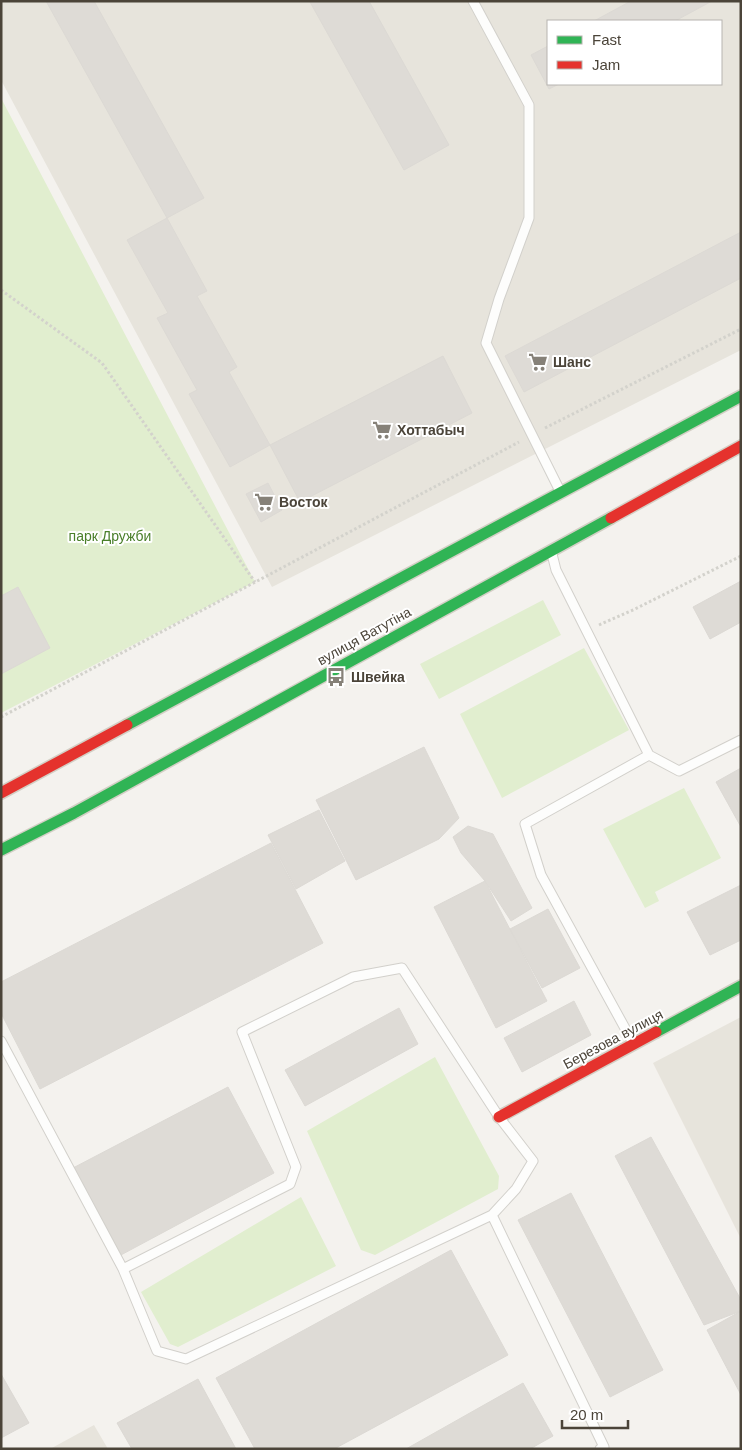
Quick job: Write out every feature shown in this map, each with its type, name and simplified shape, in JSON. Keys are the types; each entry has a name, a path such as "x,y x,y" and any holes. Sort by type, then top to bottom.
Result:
{"main road":[{"path":"1,793 741,396"},
{"name":"вулиця Ватутіна","path":"1,850 82,808 741,446"},
{"name":"Березова вулиця","path":"499,1117 741,986"}],"lane":[{"path":"473,1 529,105 529,218 499,299 486,344 561,492"},
{"path":"552,550 556,570 649,756 680,771 741,740"},
{"path":"634,1045 541,874 525,824 649,756"},
{"path":"1,1041 123,1270 157,1351 186,1359 492,1216 516,1189 533,1161 499,1117 402,968 352,977 242,1032 296,1168 290,1184 123,1270"},
{"path":"492,1216 604,1447 600,1449"}],"path":[{"path":"1,290 102,363 255,582"},
{"path":"1,717 532,435 741,329"},
{"path":"587,630 635,609 741,556"}],"shaded area":[{"path":"1,1 741,1 741,350 272,587 1,80"},
{"path":"741,1017 741,1239 653,1063"},
{"path":"94,1425 108,1449 50,1449"}],"green space":[{"name":"парк Дружби","path":"1,98 255,582 1,713"},
{"path":"543,600 561,635 439,699 420,664"},
{"path":"584,648 629,730 502,798 460,714"},
{"path":"684,788 721,858 655,892 659,901 645,908 603,829"},
{"path":"435,1057 499,1176 498,1189 375,1255 361,1250 307,1131"},
{"path":"301,1197 336,1266 178,1347 170,1344 141,1292"}],"building":[{"path":"46,1 94,1 204,198 167,218"},
{"path":"369,1 449,145 404,170 310,2"},
{"path":"631,1 712,1 677,20 596,20"},
{"path":"547,47 547,85 557,85 549,89 531,55"},
{"path":"167,218 207,291 197,296 237,367 229,372 270,445 230,467 189,394 197,390 157,318 168,313 127,240"},
{"path":"741,232 741,278 524,392 505,356"},
{"path":"443,356 472,413 300,502 270,445"},
{"name":"Восток","path":"268,483 282,510 261,522 246,494"},
{"path":"741,581 741,622 710,639 693,607"},
{"path":"18,587 50,648 1,674 1,596"},
{"path":"424,747 459,818 439,839 356,880 316,800"},
{"path":"741,768 741,827 716,782"},
{"path":"319,810 345,861 296,889 268,835"},
{"path":"468,826 493,834 532,908 511,921 485,881 461,853 453,837"},
{"path":"271,843 323,943 40,1089 1,1013 1,982"},
{"path":"485,881 547,1001 496,1028 434,907"},
{"path":"741,885 741,940 710,955 687,912"},
{"path":"548,909 580,968 542,988 510,929"},
{"path":"574,1001 591,1035 522,1072 504,1038"},
{"path":"399,1008 418,1044 305,1106 285,1070"},
{"path":"228,1087 274,1173 119,1256 73,1168"},
{"path":"651,1137 741,1300 741,1311 704,1325 615,1156"},
{"path":"571,1193 663,1370 610,1397 518,1220"},
{"path":"451,1250 508,1355 334,1449 255,1449 216,1378"},
{"path":"741,1311 741,1395 707,1330"},
{"path":"1,1374 29,1423 1,1438"},
{"path":"198,1379 236,1449 132,1449 117,1423"},
{"path":"523,1383 553,1436 530,1449 406,1449"}],"traffic: fast":[{"path":"127,725 741,396"},
{"path":"1,850 74,813 611,518"},
{"path":"656,1032 741,986"}],"traffic: jam":[{"path":"611,518 741,446"},
{"path":"1,793 127,725"},
{"path":"499,1117 656,1032"}],"place":[{"name":"Шанс","path":"538,362"},
{"name":"Хоттабыч","path":"382,430"},
{"name":"Восток","path":"264,502"},
{"name":"Швейка","path":"336,677"}]}
